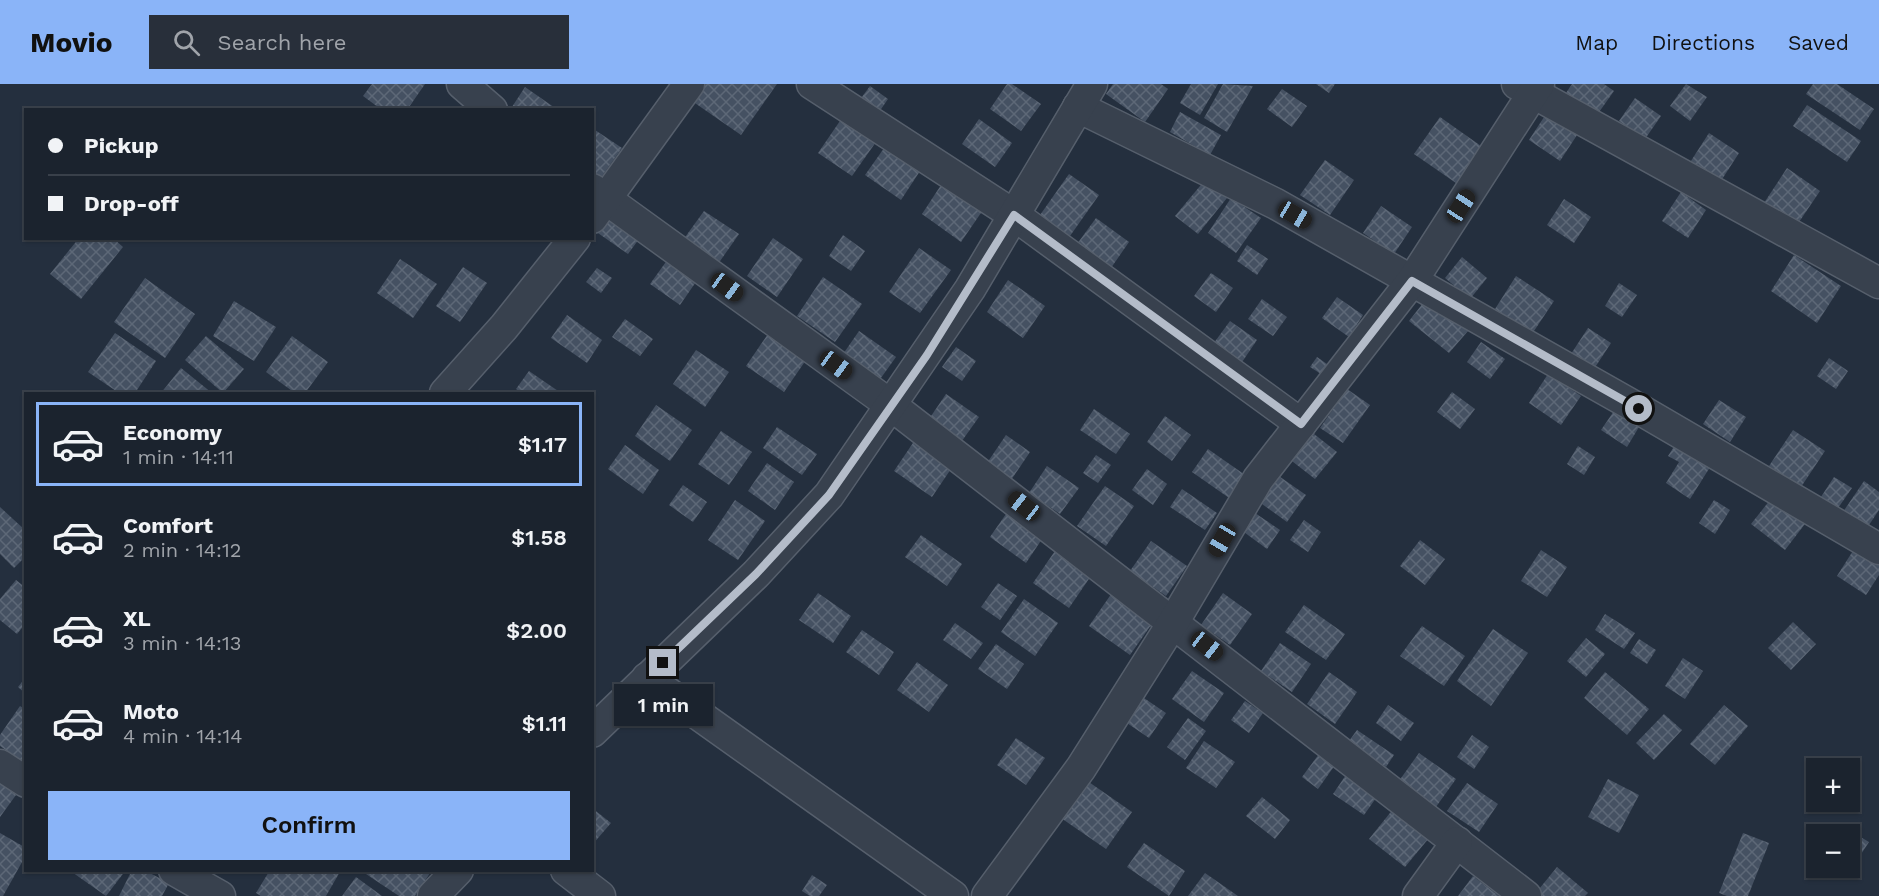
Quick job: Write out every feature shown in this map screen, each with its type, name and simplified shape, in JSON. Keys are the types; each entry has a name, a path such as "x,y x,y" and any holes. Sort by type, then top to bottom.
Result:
{"street":[{"path":"462,84 490,108"},
{"path":"689,84 597,202 892,406 1174,621 1526,896"},
{"path":"812,84 1014,215 1301,424"},
{"path":"987,896 1081,768 1174,621 1258,479 1412,281 1530,87 1879,283"},
{"path":"594,730 756,574 829,495 964,299 1085,96 1639,409 1879,549"},
{"path":"446,392 504,327 573,240"},
{"path":"647,678 953,896"},
{"path":"0,765 24,781"},
{"path":"1418,896 1457,842"},
{"path":"178,872 220,896"},
{"path":"433,896 456,872"},
{"path":"569,872 600,896"}],"building":[{"path":"372,84 425,84 408,108 379,108 363,96"},
{"path":"704,84 777,84 741,135 692,101"},
{"path":"1007,84 1012,84 1041,104 1021,131 990,109"},
{"path":"1113,84 1161,84 1168,89 1145,122 1106,94"},
{"path":"1191,84 1218,84 1200,115 1180,103"},
{"path":"1223,84 1253,86 1227,132 1204,118"},
{"path":"1316,84 1335,84 1329,93"},
{"path":"1572,84 1604,84 1614,91 1597,115 1566,93"},
{"path":"1686,84 1707,97 1690,121 1670,106"},
{"path":"1813,84 1837,84 1874,109 1860,130 1806,94"},
{"path":"870,86 888,99 875,118 856,105"},
{"path":"525,87 555,108 511,108"},
{"path":"1282,89 1307,106 1292,127 1267,109"},
{"path":"1635,98 1661,116 1645,139 1619,121"},
{"path":"1807,105 1861,141 1847,162 1793,126"},
{"path":"1548,111 1579,132 1560,161 1529,140"},
{"path":"1180,112 1221,135 1210,155 1170,132"},
{"path":"1440,117 1481,146 1456,183 1414,154"},
{"path":"842,118 876,142 852,176 818,153"},
{"path":"979,119 1012,143 995,167 962,144"},
{"path":"594,129 622,148 600,179 594,174"},
{"path":"1709,133 1739,153 1719,184 1689,164"},
{"path":"887,144 922,168 901,200 865,175"},
{"path":"1325,160 1354,180 1330,215 1300,195"},
{"path":"1787,168 1820,191 1795,228 1762,206"},
{"path":"1069,174 1099,195 1070,236 1040,215"},
{"path":"1205,180 1227,198 1198,234 1175,216"},
{"path":"943,182 983,210 961,242 922,214"},
{"path":"1681,192 1706,210 1688,238 1662,221"},
{"path":"1231,198 1261,218 1236,253 1208,233"},
{"path":"1564,199 1591,217 1574,243 1547,225"},
{"path":"1381,206 1412,227 1394,254 1363,233"},
{"path":"704,211 739,234 718,264 683,240"},
{"path":"605,215 639,239 628,254 595,231"},
{"path":"1096,218 1129,242 1111,268 1077,244"},
{"path":"843,235 865,251 851,271 829,256"},
{"path":"773,238 803,259 777,297 747,276"},
{"path":"77,240 115,240 123,247 81,299 50,274"},
{"path":"1247,245 1268,259 1257,275 1237,261"},
{"path":"919,248 951,270 920,313 889,292"},
{"path":"1794,255 1841,286 1817,323 1771,291"},
{"path":"1462,257 1487,278 1470,299 1445,278"},
{"path":"400,259 437,284 413,318 377,293"},
{"path":"668,259 698,279 680,305 650,284"},
{"path":"463,267 487,283 460,322 436,306"},
{"path":"597,268 612,278 601,293 586,282"},
{"path":"1211,273 1233,288 1216,312 1194,296"},
{"path":"1516,276 1554,301 1532,334 1495,309"},
{"path":"823,277 862,304 835,342 797,316"},
{"path":"145,278 195,314 165,358 114,322"},
{"path":"1008,280 1045,306 1023,338 987,312"},
{"path":"1619,283 1637,295 1622,317 1605,306"},
{"path":"1337,297 1363,315 1349,337 1322,318"},
{"path":"1427,298 1468,331 1449,353 1409,321"},
{"path":"1262,299 1287,317 1273,336 1248,319"},
{"path":"234,301 276,327 254,361 213,336"},
{"path":"567,315 602,340 587,363 551,338"},
{"path":"625,319 653,339 640,356 612,337"},
{"path":"1230,321 1257,340 1236,371 1208,351"},
{"path":"1588,328 1611,343 1592,372 1569,357"},
{"path":"859,331 896,357 878,382 841,357"},
{"path":"115,333 156,361 136,392 118,392 88,372"},
{"path":"768,334 806,360 784,392 746,366"},
{"path":"206,336 244,369 222,392 185,360"},
{"path":"292,336 328,362 306,392 294,392 266,372"},
{"path":"1481,342 1505,359 1490,379 1467,362"},
{"path":"956,347 976,361 962,381 942,367"},
{"path":"696,350 729,372 705,407 673,384"},
{"path":"1317,357 1327,364 1321,374 1310,367"},
{"path":"1829,358 1848,371 1836,389 1817,376"},
{"path":"181,368 211,392 162,392"},
{"path":"529,371 560,392 520,392 516,389"},
{"path":"1548,374 1581,396 1561,425 1529,403"},
{"path":"1347,389 1370,405 1343,443 1320,428"},
{"path":"1452,392 1475,409 1460,429 1437,412"},
{"path":"946,394 979,417 959,445 927,422"},
{"path":"1719,400 1746,417 1730,442 1703,424"},
{"path":"656,405 692,430 670,461 635,436"},
{"path":"1094,409 1130,434 1116,454 1080,430"},
{"path":"1614,411 1639,427 1627,447 1601,430"},
{"path":"1165,416 1191,435 1172,461 1147,442"},
{"path":"777,427 817,454 802,475 763,448"},
{"path":"1309,430 1337,452 1315,479 1288,458"},
{"path":"1793,430 1825,451 1801,487 1769,466"},
{"path":"721,431 752,452 729,485 698,464"},
{"path":"1006,435 1030,452 1011,480 987,463"},
{"path":"915,440 953,466 932,497 894,471"},
{"path":"1677,442 1712,464 1690,499 1666,483 1679,462 1668,456"},
{"path":"625,445 659,470 643,494 608,469"},
{"path":"1578,446 1595,457 1584,475 1567,464"},
{"path":"1208,449 1248,477 1232,500 1192,472"},
{"path":"1096,455 1111,465 1098,483 1083,473"},
{"path":"767,463 794,482 775,510 748,491"},
{"path":"1047,466 1079,488 1060,514 1029,493"},
{"path":"1147,469 1167,484 1153,505 1132,490"},
{"path":"1273,472 1306,495 1287,522 1255,499"},
{"path":"1834,477 1852,488 1836,511 1819,500"},
{"path":"1864,481 1879,492 1879,510 1867,528 1843,512"},
{"path":"683,485 707,502 693,522 669,505"},
{"path":"1105,486 1134,506 1106,546 1077,526"},
{"path":"1182,489 1217,513 1205,530 1170,507"},
{"path":"1774,495 1808,520 1785,550 1751,524"},
{"path":"735,500 765,521 738,560 708,540"},
{"path":"1714,500 1730,510 1715,534 1699,523"},
{"path":"0,507 24,529 24,558 14,568 0,554"},
{"path":"1249,509 1280,530 1267,549 1237,527"},
{"path":"1006,514 1042,539 1026,563 990,537"},
{"path":"1304,520 1321,532 1308,552 1290,540"},
{"path":"921,535 962,564 947,586 905,557"},
{"path":"1420,540 1445,559 1425,585 1400,566"},
{"path":"1151,541 1187,566 1166,596 1130,571"},
{"path":"1856,546 1879,561 1879,575 1866,595 1837,576"},
{"path":"1057,548 1093,573 1069,608 1033,583"},
{"path":"1541,550 1567,567 1547,597 1521,581"},
{"path":"16,580 24,586 24,625 17,634 0,620 0,599"},
{"path":"998,583 1017,596 1000,620 981,607"},
{"path":"1114,590 1156,618 1130,655 1089,626"},
{"path":"818,593 851,616 833,643 799,620"},
{"path":"1223,593 1252,614 1230,645 1201,625"},
{"path":"1024,599 1058,623 1035,656 1001,632"},
{"path":"1304,605 1345,634 1326,660 1285,632"},
{"path":"1605,614 1635,633 1624,649 1595,630"},
{"path":"1793,622 1816,644 1791,670 1768,648"},
{"path":"955,623 983,643 971,659 943,640"},
{"path":"1422,626 1465,656 1444,686 1400,656"},
{"path":"1493,629 1528,653 1491,706 1457,681"},
{"path":"862,630 894,652 879,675 846,652"},
{"path":"1586,638 1605,654 1586,677 1567,661"},
{"path":"1639,639 1656,650 1647,664 1630,653"},
{"path":"1280,643 1311,664 1292,692 1261,671"},
{"path":"996,644 1024,664 1007,689 978,669"},
{"path":"1683,658 1703,671 1685,699 1665,686"},
{"path":"917,662 948,685 929,712 897,690"},
{"path":"1192,671 1224,693 1204,722 1172,699"},
{"path":"1329,672 1357,692 1335,724 1307,704"},
{"path":"1605,672 1649,709 1627,735 1584,698"},
{"path":"24,680 24,692 18,687"},
{"path":"1141,696 1166,713 1149,738 1124,721"},
{"path":"1245,701 1263,713 1249,733 1231,720"},
{"path":"1388,705 1414,723 1401,741 1376,723"},
{"path":"1724,705 1748,726 1715,765 1690,744"},
{"path":"20,706 24,709 24,763 0,746 0,735"},
{"path":"1664,714 1682,730 1654,760 1636,743"},
{"path":"1188,718 1206,731 1185,760 1167,747"},
{"path":"1357,730 1394,755 1386,767 1349,741"},
{"path":"1472,735 1489,747 1474,769 1457,757"},
{"path":"1016,738 1045,758 1026,785 997,765"},
{"path":"1204,741 1235,762 1216,788 1186,768"},
{"path":"1419,753 1456,779 1433,811 1396,785"},
{"path":"1319,754 1335,765 1318,789 1302,777"},
{"path":"1350,769 1381,791 1364,815 1333,794"},
{"path":"1608,779 1639,795 1619,833 1588,817"},
{"path":"1086,780 1132,812 1106,849 1061,818"},
{"path":"0,783 16,795 0,817"},
{"path":"1467,783 1498,804 1479,832 1447,811"},
{"path":"1262,797 1290,820 1275,839 1246,816"},
{"path":"1398,803 1434,832 1405,867 1369,839"},
{"path":"594,810 611,823 594,843"},
{"path":"0,833 24,847 24,859 3,896 0,896"},
{"path":"1743,833 1769,843 1748,896 1727,896 1719,893"},
{"path":"1860,837 1869,842 1860,856"},
{"path":"1144,843 1185,871 1169,896 1127,867"},
{"path":"1557,867 1588,893 1585,896 1538,896 1535,894"},
{"path":"72,872 124,872 106,896"},
{"path":"131,872 148,872 169,883 162,896 119,896"},
{"path":"269,872 340,872 326,896 261,896 256,893"},
{"path":"363,872 431,872 415,896 399,896"},
{"path":"1205,873 1238,896 1188,896"},
{"path":"812,875 827,885 819,896 810,896 802,891"},
{"path":"1473,876 1499,896 1458,896"},
{"path":"356,877 382,896 342,896"}],"route":[{"path":"663,663 756,574 829,495 927,355 1014,215 1301,424 1412,281 1639,409"}]}
